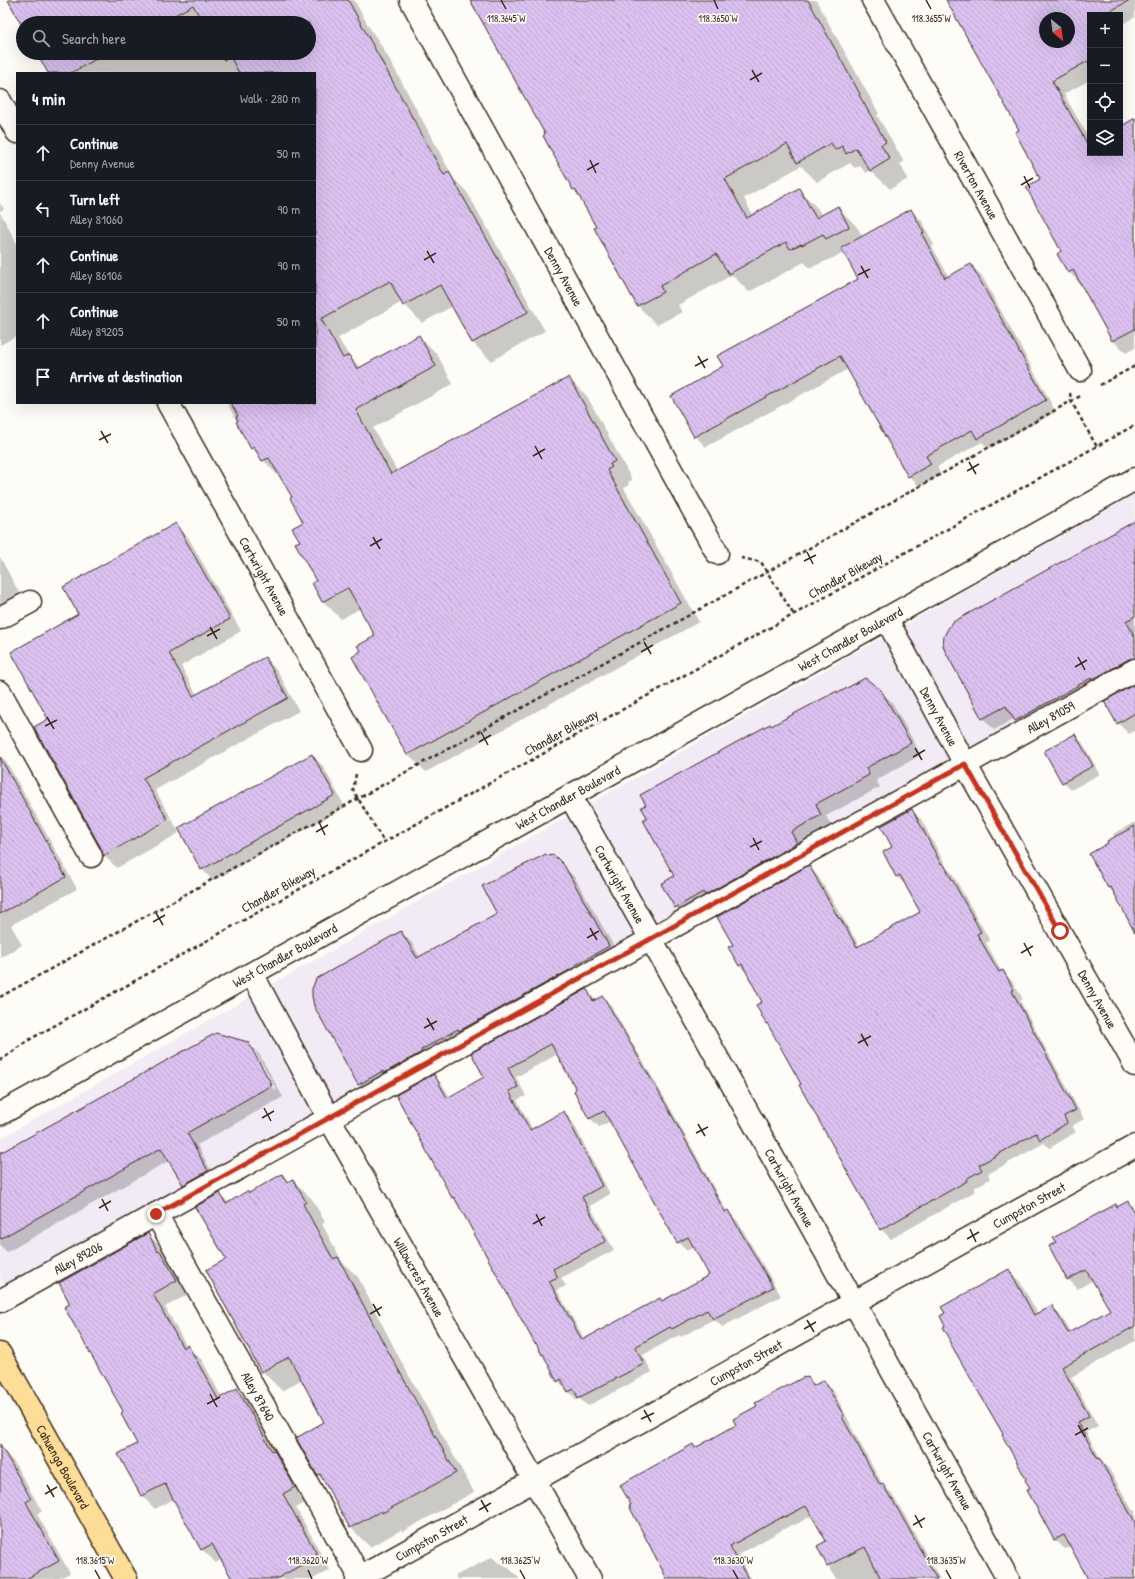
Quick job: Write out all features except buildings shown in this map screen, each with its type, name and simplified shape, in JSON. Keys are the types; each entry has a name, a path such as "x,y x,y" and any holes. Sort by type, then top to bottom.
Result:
{"main road":[{"name":"Cahuenga Boulevard","path":"0,1354 126,1579"}],"street":[{"name":"Denny Avenue","path":"410,0 717,553"},
{"name":"Riverton Avenue","path":"873,0 1080,370"},
{"path":"0,101 16,130"},
{"name":"Cartwright Avenue","path":"169,404 361,750"},
{"name":"West Chandler Boulevard","path":"0,1114 1135,479"},
{"path":"0,618 30,602"},
{"name":"Denny Avenue","path":"886,618 965,764 1135,1065"},
{"name":"Alley 81059","path":"651,939 1135,670"},
{"path":"0,692 91,856"},
{"name":"Cartwright Avenue","path":"570,796 1008,1579"},
{"name":"Alley 89206","path":"0,1301 651,939"},
{"name":"Willowcrest Avenue","path":"252,974 329,1118 590,1579"},
{"name":"Cumpston Street","path":"360,1578 1135,1146"},
{"name":"Alley 87640","path":"156,1214 360,1578"}],"path":[{"path":"1097,387 1135,366"},
{"path":"1080,370 1069,394 1071,401 1096,447"},
{"path":"0,997 767,572 1084,394"},
{"name":"Chandler Bikeway","path":"0,1061 34,1037 1135,425"},
{"path":"717,553 761,562 794,615"},
{"path":"361,750 353,790 384,842"}],"shaded area":[{"path":"1135,494 1135,683 15,1306 0,1277 0,1139"}],"route":[{"path":"156,1214 965,764 1060,931"}]}
